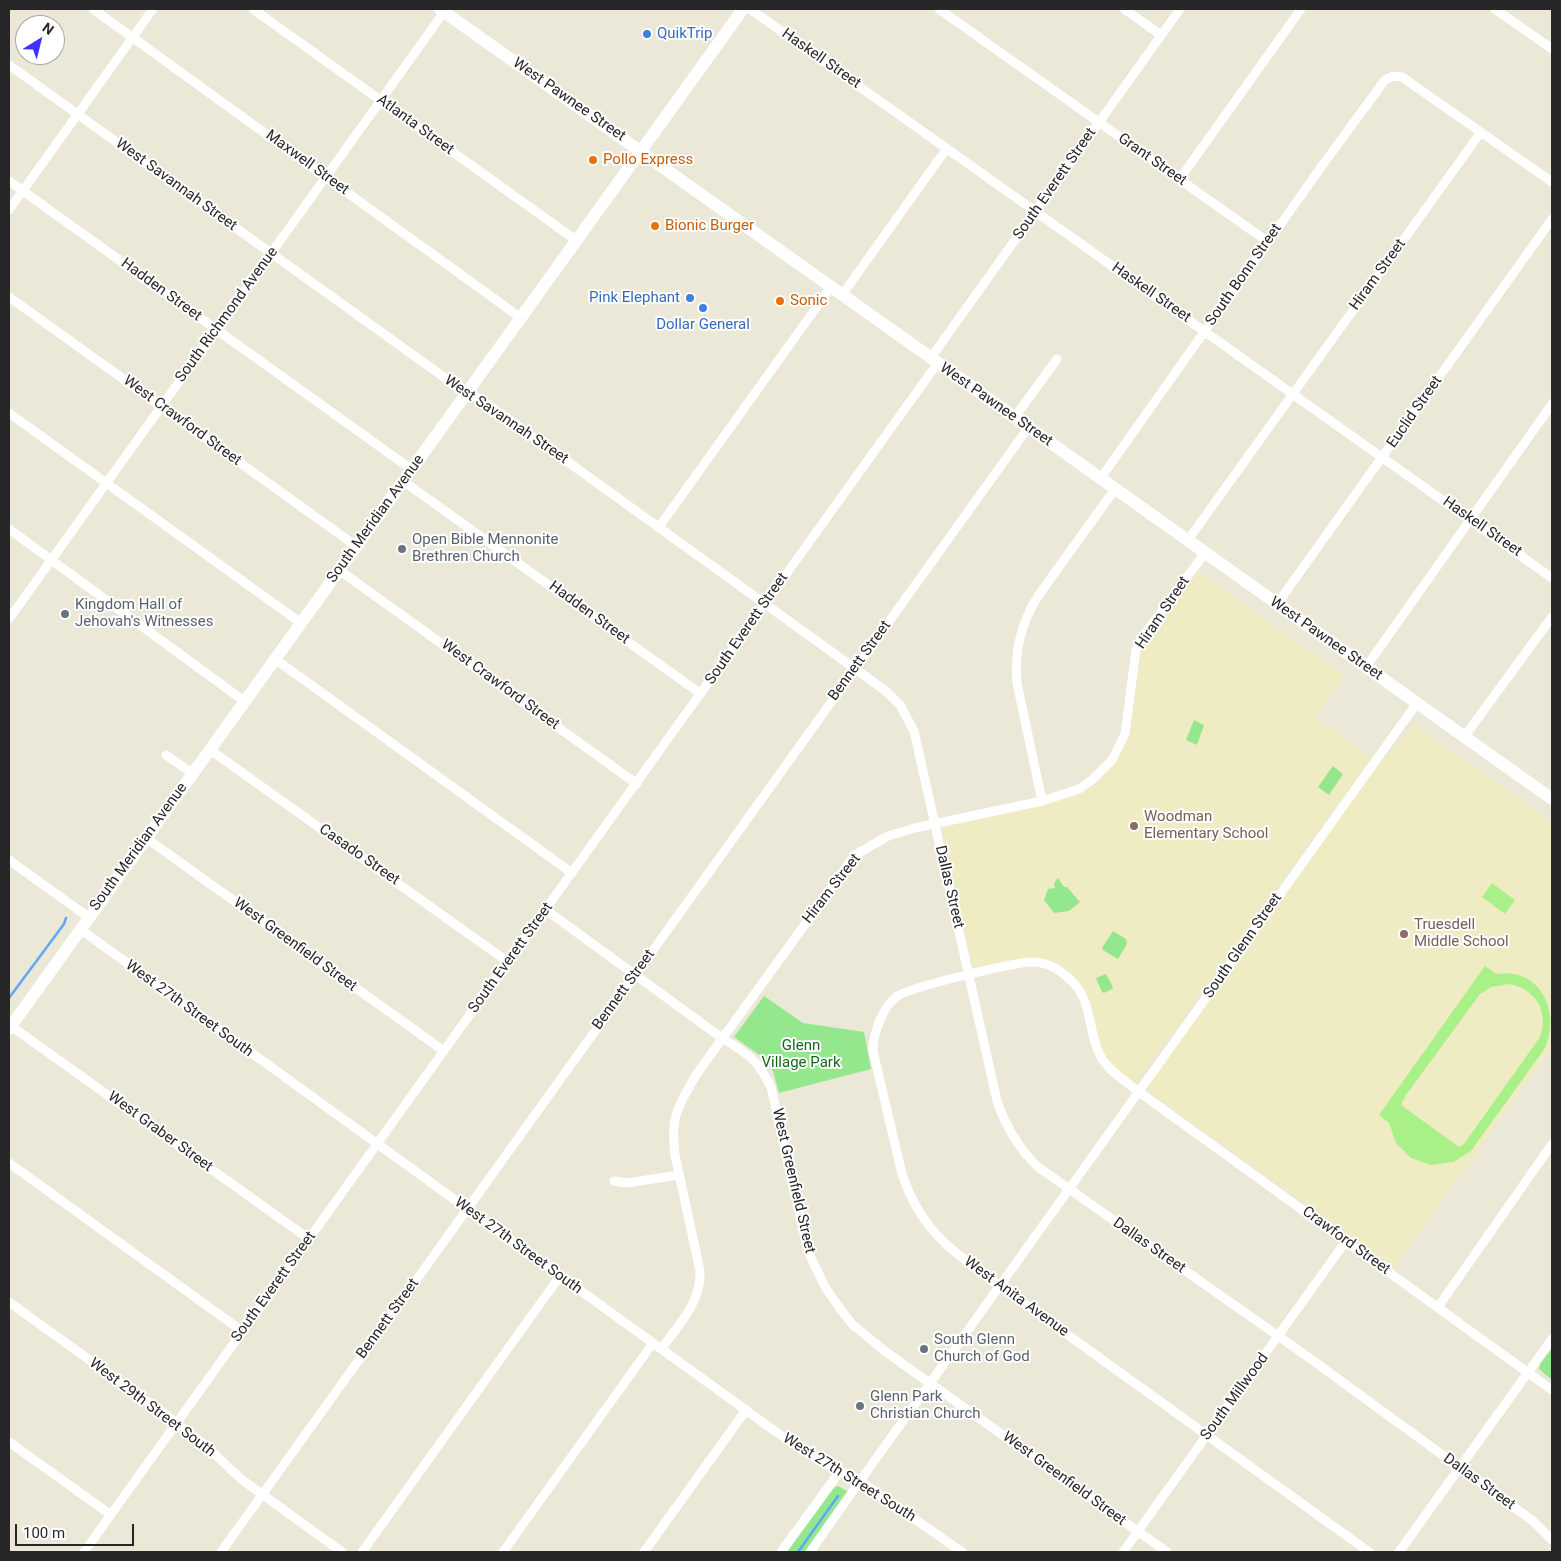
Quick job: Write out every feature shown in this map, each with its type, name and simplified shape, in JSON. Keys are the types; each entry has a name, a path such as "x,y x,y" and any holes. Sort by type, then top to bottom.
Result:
{"main road":[{"name":"South Meridian Avenue","path":"10,1027 743,9"},
{"name":"West Pawnee Street","path":"442,10 1552,799"}],"street":[{"name":"Maxwell Street","path":"93,9 521,318"},
{"path":"9,210 153,9"},
{"name":"Atlanta Street","path":"252,9 577,241"},
{"name":"Haskell Street","path":"750,9 1552,578"},
{"name":"Grant Street","path":"939,9 1268,242"},
{"path":"1124,9 1161,35"},
{"name":"South Everett Street","path":"84,1552 765,604 1036,212 1180,9"},
{"path":"1179,180 1301,9"},
{"path":"1495,9 1552,50"},
{"path":"1507,17 1513,9"},
{"name":"South Richmond Avenue","path":"9,619 381,100 442,10"},
{"name":"West Savannah Street","path":"9,65 466,393 479,398 886,691 900,705 914,731 935,824"},
{"name":"South Bonn Street","path":"1100,478 1385,80 1392,76 1402,77 1481,132"},
{"path":"1481,132 1552,182"},
{"name":"Hiram Street","path":"1188,540 1481,132"},
{"path":"659,527 947,148"},
{"name":"Hadden Street","path":"9,181 411,469"},
{"name":"Euclid Street","path":"1277,604 1552,219"},
{"name":"West Crawford Street","path":"9,297 356,546"},
{"path":"1014,418 1057,358"},
{"path":"1366,667 1552,404"},
{"path":"9,413 301,623"},
{"name":"Bennett Street","path":"221,1552 1028,428"},
{"name":"Hadden Street","path":"403,481 701,694"},
{"path":"1042,801 1017,683 1015,663 1019,638 1028,613 1038,596 1115,489"},
{"path":"9,529 244,701"},
{"name":"Hiram Street","path":"661,1349 697,1295 701,1282 672,1135 676,1111 696,1075 856,855 871,844 888,836 1042,801 1079,789 1112,760 1125,734 1136,650 1140,640 1205,553"},
{"name":"West Crawford Street","path":"339,570 637,784"},
{"path":"1464,737 1552,616"},
{"path":"275,659 572,873"},
{"name":"South Glenn Street","path":"930,1384 1416,703"},
{"name":"Casado Street","path":"209,749 508,962"},
{"path":"166,755 192,773"},
{"name":"Dallas Street","path":"935,824 995,1092 1009,1132 1029,1158 1038,1167 1278,1336 1533,1521 1552,1540"},
{"name":"West Greenfield Street","path":"146,838 444,1052"},
{"path":"9,860 88,917"},
{"name":"West Greenfield Street","path":"546,910 749,1056 760,1066 771,1087 807,1247 825,1287 853,1325 930,1384 1166,1552"},
{"name":"West 27th Street South","path":"80,929 746,1410 822,1462 860,1481 962,1552"},
{"path":"969,975 1024,962 1043,963 1059,970 1083,995 1096,1044 1104,1062 1109,1069 1139,1092"},
{"name":"West Anita Avenue","path":"969,975 913,990 897,997 890,1003 873,1038 873,1051 902,1174 916,1206 933,1231 948,1248 1369,1552"},
{"name":"West Graber Street","path":"10,1027 308,1239"},
{"name":"Crawford Street","path":"1139,1092 1552,1390"},
{"path":"1438,1307 1552,1144"},
{"path":"9,1163 242,1331"},
{"path":"614,1181 627,1183 679,1176"},
{"name":"South Millwood","path":"1123,1552 1346,1241"},
{"path":"362,1552 560,1276"},
{"name":"West 29th Street South","path":"9,1302 177,1423 205,1445 241,1479 342,1552"},
{"path":"1398,1552 1552,1339"},
{"path":"503,1552 653,1343"},
{"path":"810,1552 930,1384"},
{"path":"644,1552 746,1410"},
{"path":"9,1442 111,1515"},
{"path":"781,1552 840,1471"}],"shaded area":[{"name":"Woodman Elementary School","path":"1197,571 1344,676 1315,716 1372,757 1139,1079 1135,1080 1127,1077 1109,1062 1099,1042 1092,1010 1084,989 1064,967 1039,958 1028,957 979,967 972,964 943,832 944,827 947,825 1076,796 1099,781 1112,768 1121,754 1132,727 1140,659 1144,645"},
{"name":"Truesdell Middle School","path":"1413,724 1552,822 1552,1047 1394,1267 1151,1093 1148,1090 1148,1086 1380,761 1394,749"}],"green space":[{"path":"1194,720 1204,725 1197,745 1186,740"},
{"path":"1333,766 1343,774 1329,795 1318,787"},
{"path":"1058,878 1064,887 1067,887 1080,902 1069,911 1054,913 1044,900 1048,889 1055,888 1054,883"},
{"path":"1492,883 1515,900 1505,914 1482,897"},
{"path":"1113,931 1126,939 1127,944 1118,959 1102,948"},
{"path":"1485,966 1496,974 1511,974 1524,977 1543,994 1548,1006 1550,1020 1545,1048 1471,1151 1453,1162 1431,1165 1411,1158 1396,1143 1389,1123 1379,1115","holes":["1510,984 1519,987 1533,996 1538,1003 1543,1019 1540,1037 1464,1144 1459,1147 1401,1105 1406,1095 1480,994 1491,987"]},
{"path":"1106,974 1113,987 1104,993 1096,978"},
{"name":"Glenn Village Park","path":"764,996 803,1023 864,1032 871,1069 779,1093 773,1071 762,1057 734,1037"},
{"path":"1552,1348 1552,1380 1539,1369 1540,1364"},
{"path":"838,1486 847,1491 846,1496 807,1552 787,1552 834,1488"}],"waterway":[{"path":"9,998 64,924 66,918"},
{"path":"798,1552 838,1496"}],"place":[{"name":"QuikTrip","path":"647,34"},
{"name":"Pollo Express","path":"593,160"},
{"name":"Bionic Burger","path":"655,226"},
{"name":"Pink Elephant","path":"690,298"},
{"name":"Sonic","path":"780,301"},
{"name":"Dollar General","path":"703,308"},
{"name":"Open Bible Mennonite Brethren Church","path":"402,549"},
{"name":"Kingdom Hall of Jehovah's Witnesses","path":"65,614"},
{"name":"Woodman Elementary School","path":"1134,826"},
{"name":"Truesdell Middle School","path":"1404,934"},
{"name":"South Glenn Church of God","path":"924,1349"},
{"name":"Glenn Park Christian Church","path":"860,1406"}]}
